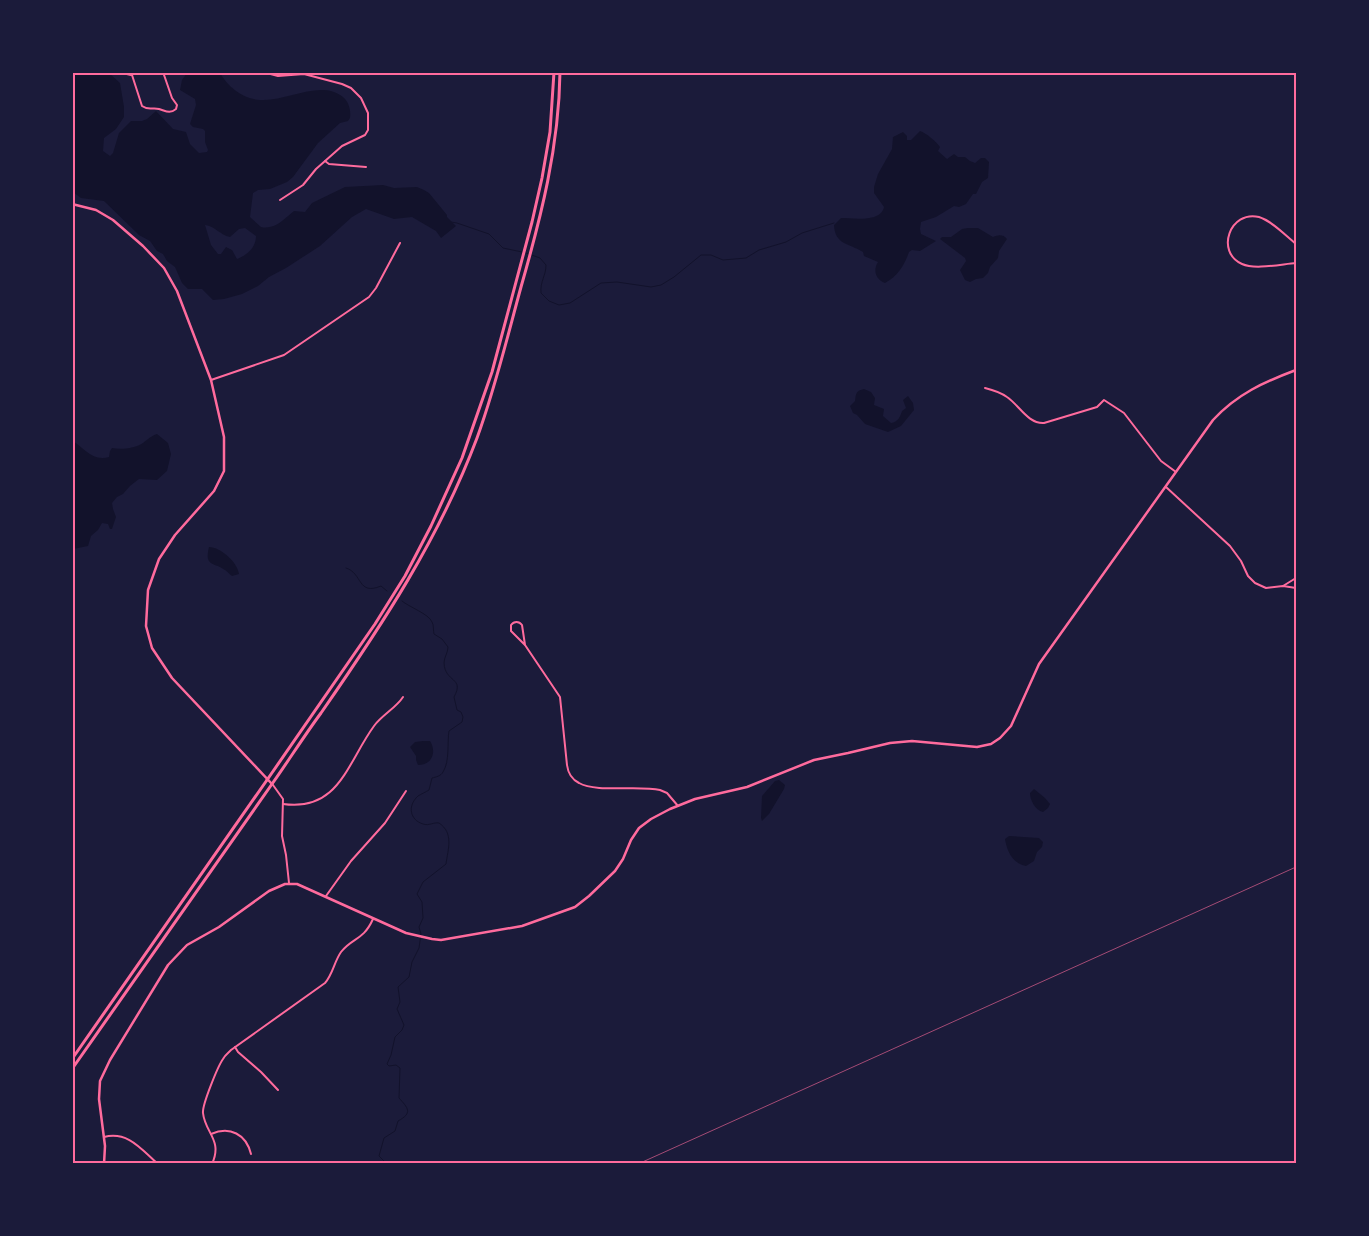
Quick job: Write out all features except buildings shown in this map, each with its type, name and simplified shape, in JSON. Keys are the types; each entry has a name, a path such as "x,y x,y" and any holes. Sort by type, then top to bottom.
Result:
{"highway":[{"path":"72,1059 375,624 405,576 431,526 462,458 486,388 525,250 550,132 554,72"},
{"path":"72,1069 272,784 393,607 439,525 466,465 496,380 530,257 552,163 558,117 560,72"}],"street":[{"path":"118,72 132,75 136,72"},
{"path":"132,75 142,106 150,110 158,109 172,112 176,109 177,105 172,98 163,72"},
{"path":"263,72 278,76 298,73 346,86 361,98 367,109 369,121 368,130 365,135 342,146 313,172 303,184 280,200"},
{"path":"325,161 329,164 366,167"},
{"path":"72,204 90,208 104,214 143,246 164,268 177,291 211,380 224,437 224,471 214,491 175,535 159,560 148,590 146,626 152,648 172,678 282,797 282,839 289,883"},
{"path":"1296,244 1265,220 1254,216 1246,217 1236,223 1229,233 1228,241 1232,256 1246,265 1296,263"},
{"path":"211,380 284,355 369,297 376,288 400,243"},
{"path":"104,1164 104,1137 99,1099 100,1081 110,1060 168,965 186,945 219,927 268,891 289,883 297,884 373,919 430,939 442,940 522,926 575,907 615,871 639,828 651,819 678,806 694,800 747,787 814,760 848,754 888,743 912,741 977,748 992,744 1006,733 1039,664 1212,423 1223,410 1264,382 1296,370"},
{"path":"985,388 996,390 1004,395 1031,420 1037,423 1044,423 1097,407 1104,400 1124,413 1161,461 1176,472"},
{"path":"1166,487 1230,546 1248,576 1255,583 1266,588 1283,586 1296,588"},
{"path":"1283,586 1296,578"},
{"path":"525,645 523,627 519,622 514,622 510,627 511,631 525,645 560,698 568,772 574,780 580,784 593,787 660,790 667,793 678,806"},
{"path":"283,804 297,806 310,804 323,799 334,790 375,725 404,696"},
{"path":"326,896 350,861 385,823 406,791"},
{"path":"212,1164 216,1151 214,1138 204,1120 203,1108 223,1058 235,1047 324,983 329,978 340,953 366,933 373,919"},
{"path":"235,1047 278,1090"},
{"path":"211,1134 224,1130 235,1133 250,1147 251,1154"},
{"path":"104,1137 116,1136 130,1140 158,1164"}],"shaded area":[{"path":"73,72 109,73 120,83 124,117 116,129 104,138 103,151 110,156 113,153 119,133 131,121 147,119 156,111 173,129 186,132 190,144 199,153 207,152 205,131 190,124 196,105 195,99 180,90 182,80 187,73 220,73 227,83 242,95 254,99 270,100 303,92 324,90 334,92 343,97 349,106 350,118 348,121 340,123 318,143 293,177 287,182 270,189 258,190 253,193 250,217 261,227 271,227 294,211 305,212 312,203 345,187 383,185 394,188 417,187 424,190 429,193 456,226 441,238 436,231 412,217 394,219 366,209 352,217 320,246 269,277 258,286 242,294 213,300 202,289 188,289 182,283 175,267 167,261 163,254 157,251 150,241 139,235 104,201 81,198 73,192","holes":["205,225 230,237 239,229 245,228 256,236 256,240 253,247 237,259 232,250 226,247 221,254 218,254 211,245"]},
{"path":"920,131 940,147 938,151 947,159 954,154 958,157 965,157 975,163 981,158 985,158 989,162 988,178 982,182 976,194 973,194 966,204 959,207 954,206 936,217 921,222 921,234 936,241 920,251 912,250 909,252 900,270 885,283 876,274 878,262 864,256 863,252 840,240 835,232 834,225 841,218 872,218 882,212 884,207 874,193 874,187 878,174 892,149 893,137 903,132 907,136 907,140 911,140"},
{"path":"978,228 993,237 1000,235 1007,239 988,273 983,278 970,282 965,280 960,270 966,261 965,258 940,239 942,237 951,237 962,229"},
{"path":"864,389 871,392 875,398 874,405 884,409 883,416 891,423 897,420 906,408 903,400 908,396 913,403 914,410 901,426 888,432 865,424 853,413 850,406 855,401 857,393"},
{"path":"157,434 168,443 171,454 167,471 157,480 139,479 130,486 112,503 116,517 112,529 110,529 108,524 102,523 91,536 88,546 73,549 73,441 89,454 103,458 109,457 112,448 124,449 136,446"},
{"path":"209,547 219,550 228,556 236,565 239,574 232,576 211,563 208,558"},
{"path":"430,741 433,753 427,763 418,765 416,756 410,747 415,742"},
{"path":"779,780 785,785 784,789 769,814 762,821 762,796 775,781"},
{"path":"1034,789 1050,804 1043,812 1035,807 1032,802 1030,793"},
{"path":"1009,836 1039,838 1043,842 1034,861 1026,866 1014,859 1009,852 1005,839"}],"waterway":[{"path":"451,222 489,234 503,248 522,252"},
{"path":"526,253 540,258 546,265 541,293 549,301 559,305 570,303 601,283 617,282 651,287 661,285 701,255 711,255 723,260 746,258 759,250 786,242 802,233 834,223"},
{"path":"346,568 355,574 364,586 368,588 381,586 387,591"},
{"path":"387,1164 379,1156 384,1138 395,1131 398,1121 407,1113 407,1108 399,1098 400,1068 396,1065 389,1066 387,1064 395,1037 404,1025 397,1009 400,1002 398,987 409,977 412,962 419,948 421,934 419,927 423,918 422,902 417,894 423,882 446,864 449,847 448,836 444,827 439,823 425,824 419,822 413,816 411,808 418,796 429,790 432,778 443,772 447,757 449,731 462,722 463,717 461,712 457,710 454,697 457,691 456,683 445,669 444,661 448,647 442,639 434,634 430,619 402,601"}],"railway":[{"path":"638,1164 1296,867"}]}
